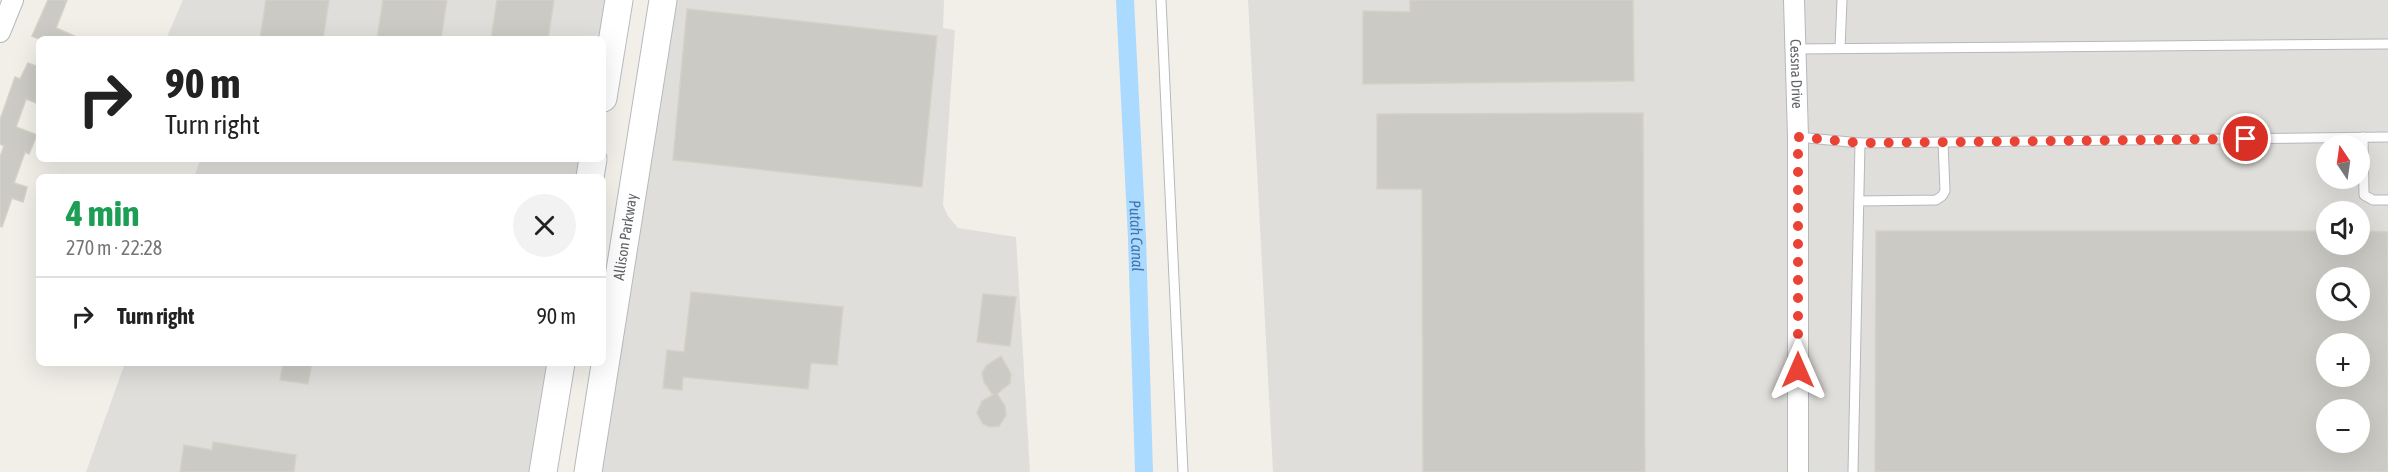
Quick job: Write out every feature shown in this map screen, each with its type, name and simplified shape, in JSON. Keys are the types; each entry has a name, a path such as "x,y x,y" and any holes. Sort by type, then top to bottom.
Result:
{"street":[{"path":"0,32 13,0"},
{"path":"606,80 619,0"},
{"name":"Allison Parkway","path":"606,359 663,0"},
{"name":"Cessna Drive","path":"1794,0 1798,137 1798,472"},
{"path":"543,472 561,366"},
{"name":"Allison Parkway","path":"588,472 605,366"}],"lane":[{"path":"1161,0 1183,472"},
{"path":"1840,48 1842,0"},
{"path":"1794,49 2388,44"},
{"path":"1798,137 1860,143 2316,138"},
{"path":"2370,137 2388,137"},
{"path":"1858,201 1936,200 1942,196 1945,191 1942,142"},
{"path":"1853,472 1860,143"},
{"path":"2364,189 2364,195 2373,200 2388,200"}],"shaded area":[{"path":"183,0 608,0 602,36 167,36"},
{"path":"672,0 944,0 943,28 955,30 943,205 948,216 958,228 1016,237 1030,472 596,472"},
{"path":"1248,0 2388,0 2388,472 1273,472"},
{"path":"200,162 582,162 580,174 195,174"},
{"path":"124,366 553,366 536,472 86,472"}],"building":[{"path":"48,0 67,0 56,28 74,36 32,36"},
{"path":"266,0 329,0 323,36 260,36"},
{"path":"383,0 447,0 441,36 377,36"},
{"path":"497,0 554,0 548,36 491,36"},
{"path":"1410,0 1633,0 1634,81 1363,84 1363,11 1410,12"},
{"path":"687,9 937,36 922,187 673,160"},
{"path":"28,63 36,66 36,103 26,99 16,127 36,135 36,137 29,154 25,152 14,183 27,187 23,202 12,198 2,227 0,226 0,157 4,146 0,144 0,120 15,77 20,79"},
{"path":"1643,113 1645,472 1423,472 1422,189 1377,189 1377,114"},
{"path":"1876,231 2316,231 2316,255 2370,255 2370,231 2388,232 2388,472 1875,472"},
{"path":"691,292 843,307 837,365 811,363 808,389 683,377 682,390 663,388 667,350 684,352"},
{"path":"983,294 1016,297 1010,346 977,342"},
{"path":"1001,356 1011,374 1010,383 997,394 1005,406 1006,415 999,426 990,427 983,424 977,413 982,401 993,395 984,382 982,373 987,365"},
{"path":"282,366 311,366 308,384 280,380"},
{"path":"213,442 296,455 294,472 180,472 184,445 212,450"}],"waterway":[{"name":"Putah Canal","path":"1125,0 1137,238 1144,472"}],"route":[{"path":"1798,370 1798,137 1860,143 2246,139"}]}
